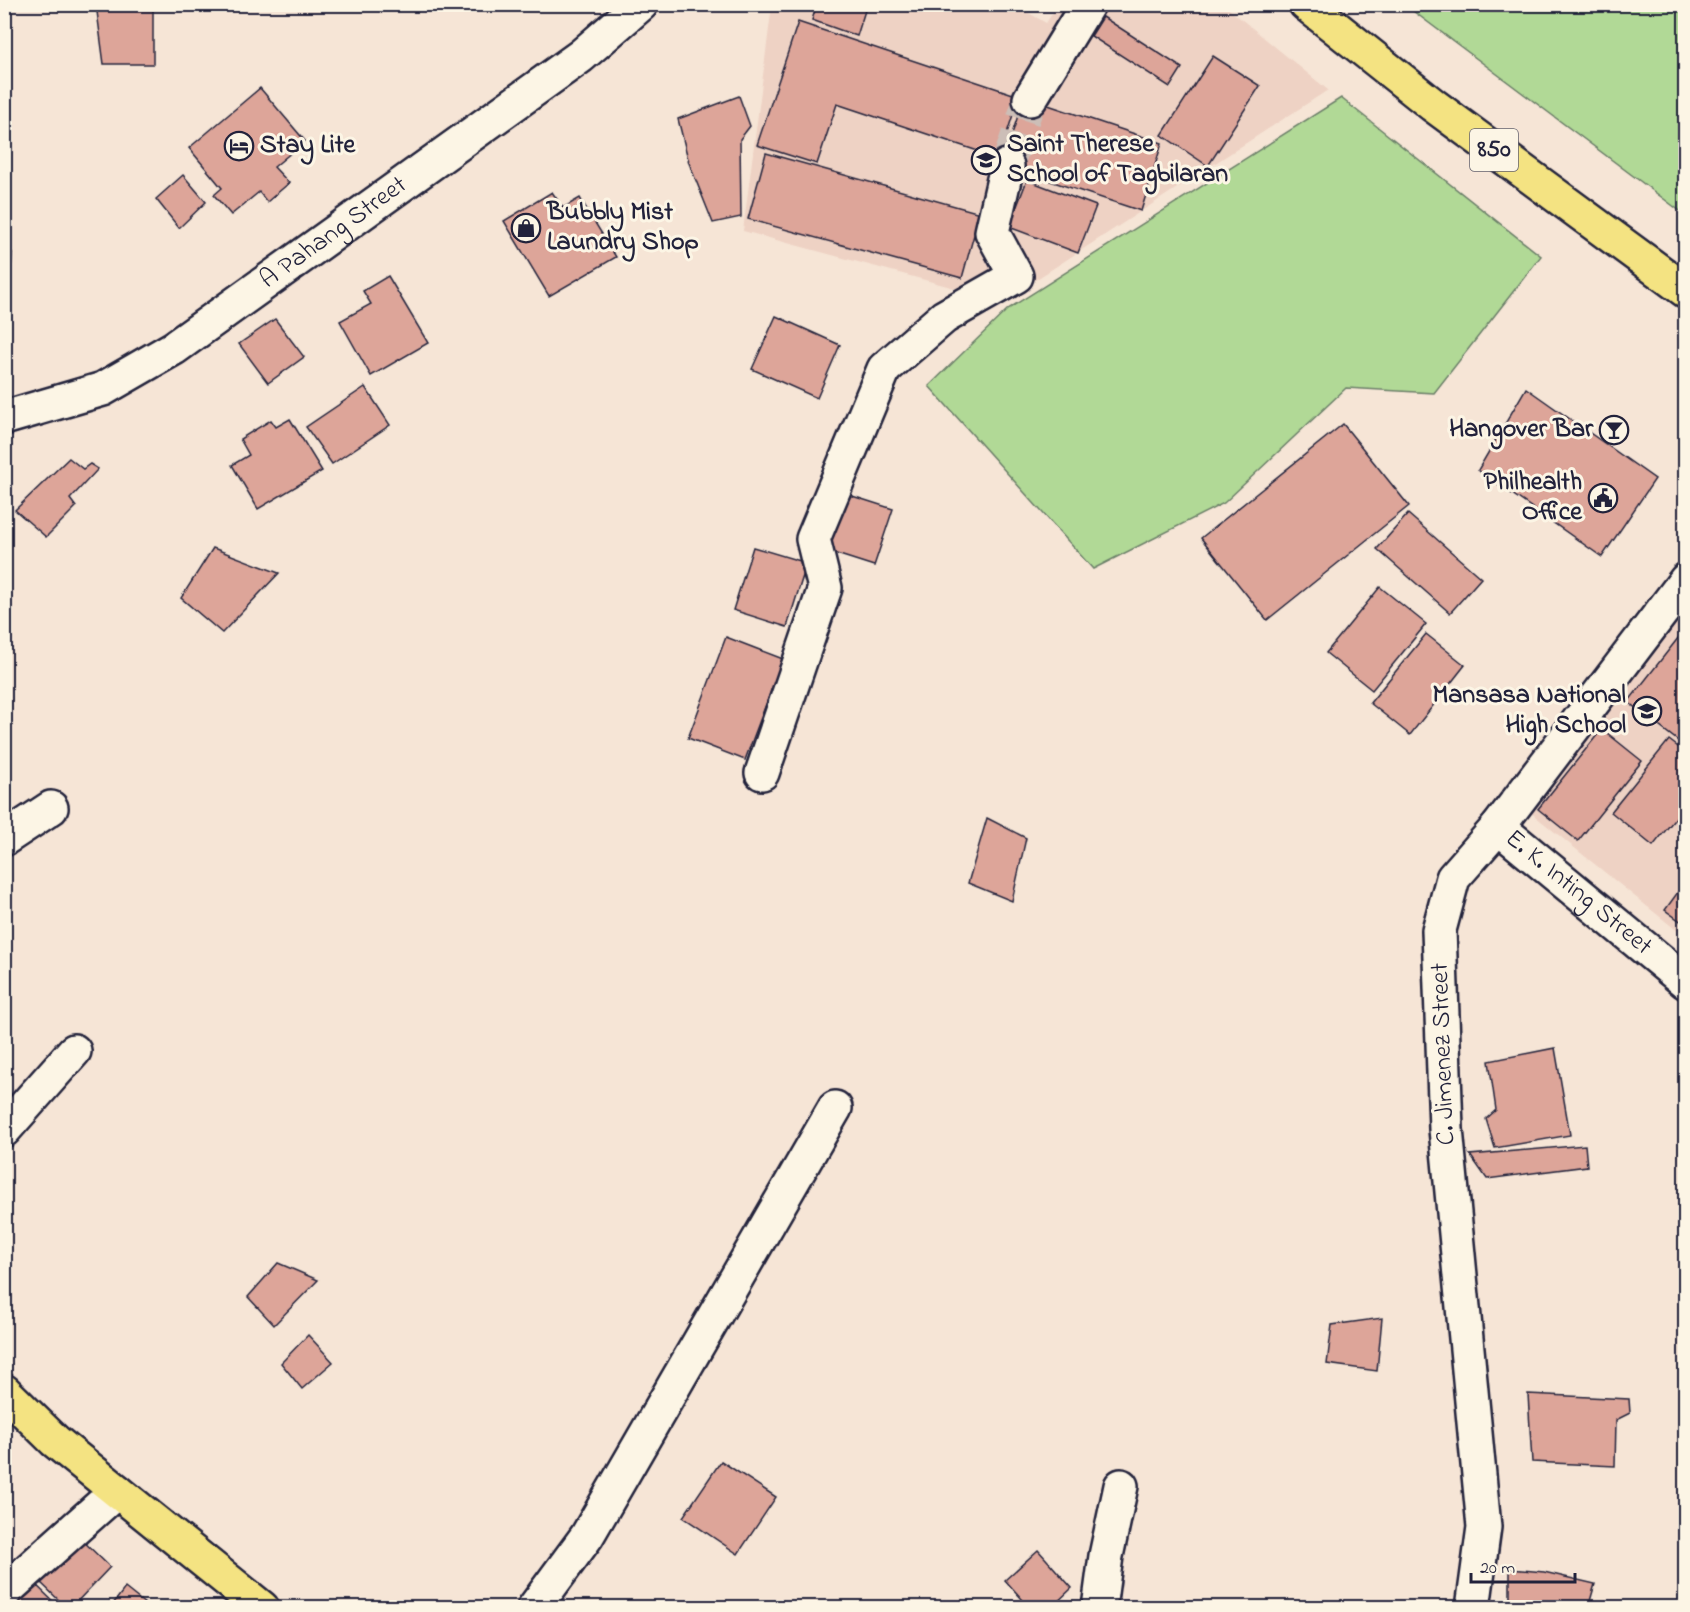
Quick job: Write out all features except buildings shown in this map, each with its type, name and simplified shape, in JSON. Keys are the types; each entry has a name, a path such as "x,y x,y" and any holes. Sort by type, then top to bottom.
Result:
{"main road":[{"name":"850","path":"1306,4 1433,105 1686,291"},
{"path":"4,1391 55,1441 262,1608"}],"street":[{"name":"A Pahang Street","path":"4,418 103,389 174,348 581,56 641,4"},
{"path":"1030,99 1088,4"},
{"path":"762,773 825,588 813,539 884,369 944,317 1016,276 992,232 1007,166"},
{"name":"C. Jimenez Street","path":"1473,1608 1484,1527 1446,1129 1439,930 1453,878 1498,826 1686,580"},
{"path":"4,839 51,808"},
{"name":"E. K. Inting Street","path":"1498,826 1686,982"},
{"path":"4,1130 74,1051"},
{"path":"534,1608 587,1536 835,1108"},
{"path":"1099,1608 1106,1556 1121,1486"},
{"path":"4,1592 117,1491"}],"shaded area":[{"name":"Saint Therese School of Tagbilaran","path":"772,5 1015,5 1046,23 1058,5 1224,5 1328,90 1003,301 743,231"},
{"name":"Mansasa National High School","path":"1685,609 1685,937 1530,812"}],"green space":[{"path":"1405,5 1685,5 1685,205 1680,211"},
{"path":"1341,98 1541,256 1434,393 1346,388 1224,503 1093,569 929,386 1008,309"}],"tunnel":[{"path":"1007,166 1030,99"}],"place":[{"name":"Stay Lite","path":"239,146"},
{"name":"Saint Therese School of Tagbilaran","path":"986,160"},
{"name":"Bubbly Mist Laundry Shop","path":"526,228"},
{"name":"Hangover Bar","path":"1614,430"},
{"name":"Philhealth Office","path":"1603,498"},
{"name":"Mansasa National High School","path":"1647,711"}]}
